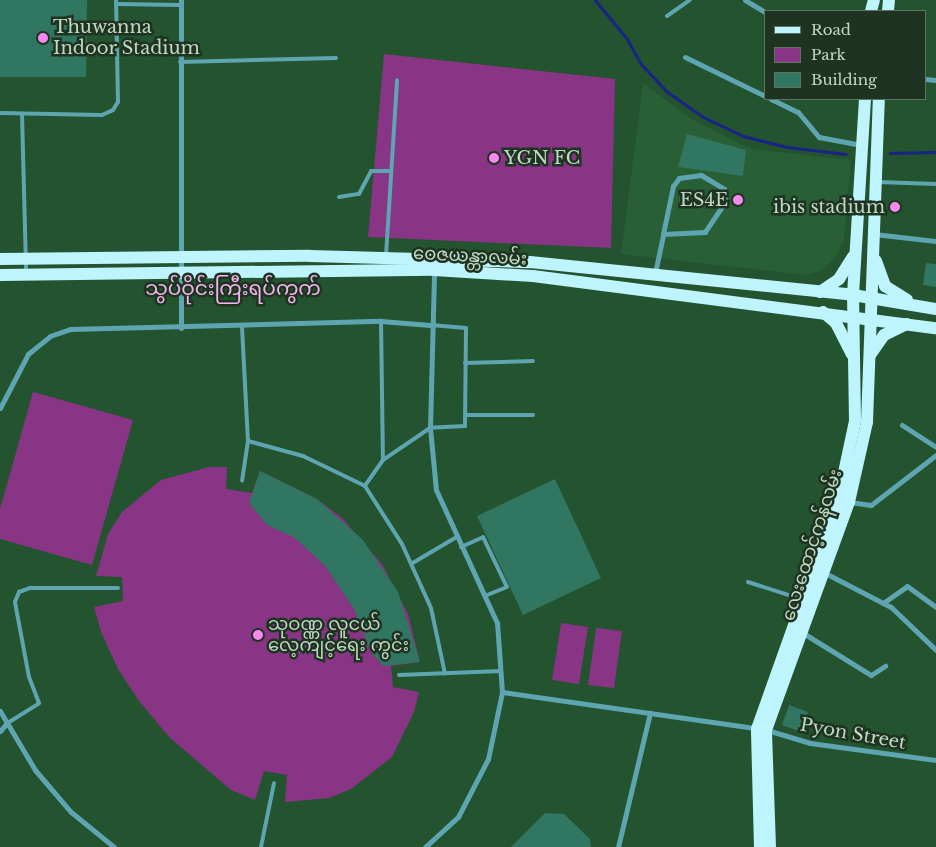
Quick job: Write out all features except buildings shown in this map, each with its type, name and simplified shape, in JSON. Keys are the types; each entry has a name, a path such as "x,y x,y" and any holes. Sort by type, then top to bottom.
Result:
{"main road":[{"name":"လေးထောင့်ကန်လမ်း","path":"760,847 762,729 843,502 856,421 853,295 865,100"},
{"name":"လေးထောင့်ကန်လမ်း","path":"776,689 802,632 807,601 825,573 843,502 867,422 879,100"},
{"path":"873,238 879,275 885,286 916,305"},
{"path":"820,292 850,267 857,248"},
{"name":"ဝေဇယန္တာလမ်း","path":"0,275 178,264 386,258 870,317 936,328"},
{"name":"ဝေဇယန္တာလမ်း","path":"0,259 178,264 434,265 530,262 871,297 936,309"},
{"path":"823,312 836,323 854,359"},
{"path":"868,357 884,335 911,323"},
{"name":"လေးထောင့်ကန်လမ်း","path":"762,729 770,847"}],"street":[{"path":"745,0 764,11"},
{"path":"181,2 178,264 181,328"},
{"path":"686,57 764,96"},
{"path":"773,100 798,112 819,137 862,146"},
{"path":"654,276 673,186 681,175 701,175 724,189 725,202 705,232 663,234"},
{"path":"873,238 936,241"},
{"path":"426,847 458,817 488,759 502,692 499,636 487,596 455,538 436,490 430,428 430,325 434,265"},
{"path":"0,408 28,354 50,336 70,329 242,327 381,321 430,325"},
{"path":"902,425 936,447"},
{"path":"843,502 871,505 936,455"},
{"path":"825,573 883,603 904,618 936,650"},
{"path":"883,603 907,586 936,608"},
{"path":"802,632 871,676 885,666"},
{"name":"Pyon Street","path":"502,692 762,729 810,743 936,760"},
{"path":"0,711 35,770 71,812 114,847"},
{"path":"618,847 650,713"},
{"path":"0,731 6,724"}],"lane":[{"path":"667,16 690,0"},
{"path":"0,114 102,115 113,110 118,102 116,2 181,2"},
{"path":"180,62 336,58"},
{"path":"386,258 397,80"},
{"path":"22,114 26,274"},
{"path":"339,197 359,194 371,171 391,171"},
{"path":"876,182 936,184"},
{"path":"381,321 383,460"},
{"path":"365,486 383,460 430,428 465,426 466,328 430,325"},
{"path":"242,327 248,441 242,481"},
{"path":"466,363 533,361"},
{"path":"465,414 533,414"},
{"path":"248,441 303,456 365,486 411,564 431,608 445,674"},
{"path":"461,547 482,537 507,587 487,596"},
{"path":"411,564 455,538"},
{"path":"748,582 807,601"},
{"path":"6,724 39,703 29,677 15,602 19,592 30,588 118,588"},
{"path":"399,675 501,670"},
{"path":"261,847 274,783"}],"shaded area":[{"name":"ES4E","path":"643,83 691,119 751,149 851,160 844,240 835,258 821,271 805,275 621,254"}],"green space":[{"name":"YGN FC","path":"384,54 615,79 611,248 368,237"},
{"path":"33,392 133,420 92,565 0,539 0,509"},
{"name":"သုဝဏ္ဏ လူငယ် လေ့ကျင့်ရေး ကွင်း","path":"209,467 227,467 226,489 252,493 260,471 317,499 342,518 382,564 408,614 420,662 391,666 393,687 419,692 414,712 392,757 351,789 329,798 285,802 287,775 264,771 255,800 231,790 169,737 139,701 118,669 101,632 94,607 123,601 122,577 96,576 108,534 122,512 161,480"},
{"path":"561,623 588,627 579,684 552,680"},
{"path":"596,628 622,631 614,688 588,685"}],"waterway":[{"path":"595,0 627,39 641,64 666,91 703,117 743,136 787,147 846,154"},
{"path":"890,153 936,152"}],"place":[{"name":"Thuwanna Indoor Stadium","path":"43,38"},
{"name":"YGN FC","path":"494,158"},
{"name":"ES4E","path":"738,200"},
{"name":"ibis stadium","path":"895,207"},
{"name":"သုဝဏ္ဏ လူငယ် လေ့ကျင့်ရေး ကွင်း","path":"258,635"}],"district":[{"name":"သွပ်ဝိုင်းကြီးရပ်ကွက်","path":"233,288"}]}
